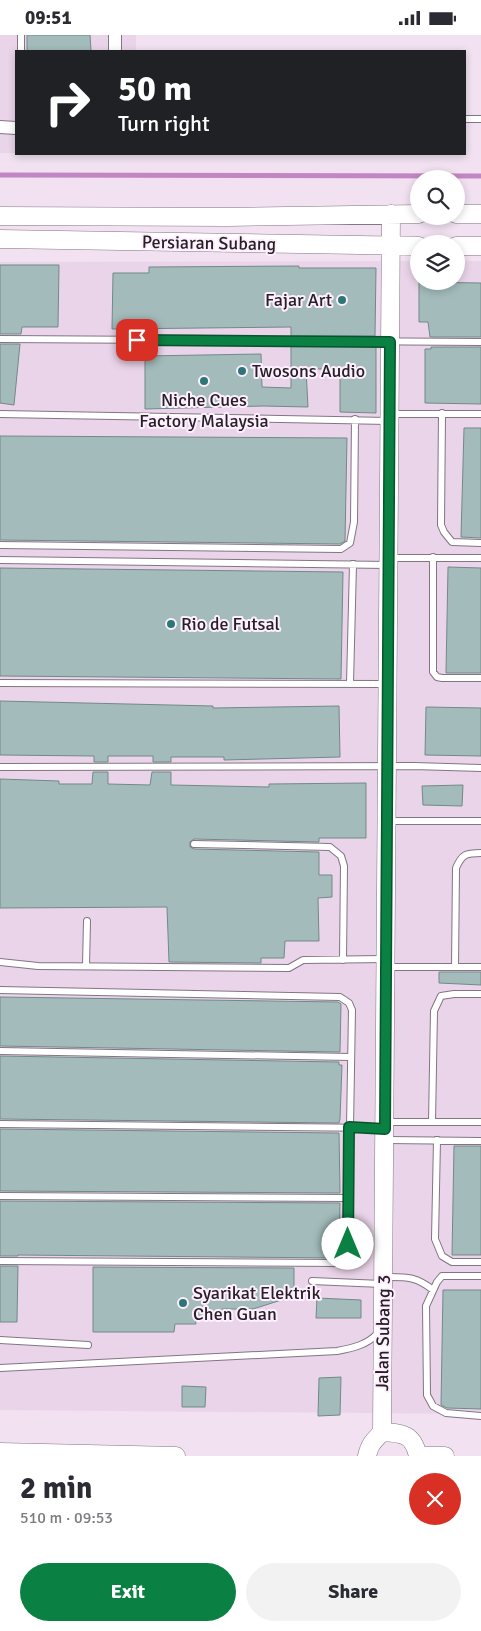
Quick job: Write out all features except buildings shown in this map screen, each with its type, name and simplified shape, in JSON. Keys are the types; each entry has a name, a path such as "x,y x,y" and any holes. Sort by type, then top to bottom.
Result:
{"street":[{"path":"115,35 115,50"},
{"path":"0,127 15,128"},
{"name":"Jalan Subang 3","path":"382,1432 391,214"},
{"name":"Persiaran Subang","path":"0,215 228,217 410,214"},
{"path":"465,214 481,214"},
{"name":"Persiaran Subang","path":"0,239 410,246"},
{"path":"465,246 481,245"},
{"path":"367,1456 368,1448 382,1432 401,1433 410,1438 416,1446 418,1456 446,1456"},
{"path":"0,1452 176,1456"}],"lane":[{"path":"21,50 22,35"},
{"path":"466,119 481,119"},
{"path":"0,339 481,342"},
{"path":"442,413 441,525 444,533 452,542 481,543"},
{"path":"0,414 355,419 442,413 481,414"},
{"path":"0,545 341,549 350,543 354,522 355,419"},
{"path":"433,557 433,672 437,677 442,678 481,678"},
{"path":"0,560 353,564 433,557 481,558"},
{"path":"350,683 353,564"},
{"path":"0,683 388,684"},
{"path":"0,767 481,768"},
{"path":"387,821 481,821"},
{"path":"194,844 330,847 341,856 344,866 343,960"},
{"path":"455,967 456,868 460,859 468,853 481,853"},
{"path":"86,966 87,921"},
{"path":"0,962 38,966 289,968 303,960 343,960 481,967"},
{"path":"0,990 340,997 349,1003 352,1010 348,1244 341,1263 0,1261"},
{"path":"432,1122 434,1011 441,996 481,994"},
{"path":"0,1051 351,1057"},
{"path":"385,1130 432,1122 481,1122"},
{"path":"0,1124 349,1127 385,1130 438,1140 481,1141"},
{"path":"438,1140 435,1239 442,1255 452,1262 481,1262"},
{"path":"0,1196 348,1198"},
{"path":"481,1276 442,1276 426,1306 428,1395 433,1406 446,1413 481,1416"},
{"path":"312,1281 384,1281 412,1277 423,1282 433,1290"},
{"path":"0,1368 337,1351 356,1347 372,1340 383,1327"},
{"path":"0,1340 88,1345"}],"shaded area":[{"path":"0,35 136,35 136,50 15,50 15,153 0,153"},
{"path":"410,261 410,290 465,290 465,261 481,261 481,1414 0,1410 0,262"}],"waterway":[{"path":"0,175 481,176"}],"place":[{"name":"Fajar Art","path":"342,300"},
{"name":"Twosons Audio","path":"242,371"},
{"name":"Niche Cues Factory Malaysia","path":"204,381"},
{"name":"Rio de Futsal","path":"171,624"},
{"name":"Syarikat Elektrik Chen Guan","path":"183,1303"}],"route":[{"path":"137,340 390,342 385,1129 349,1127 348,1244"}]}
